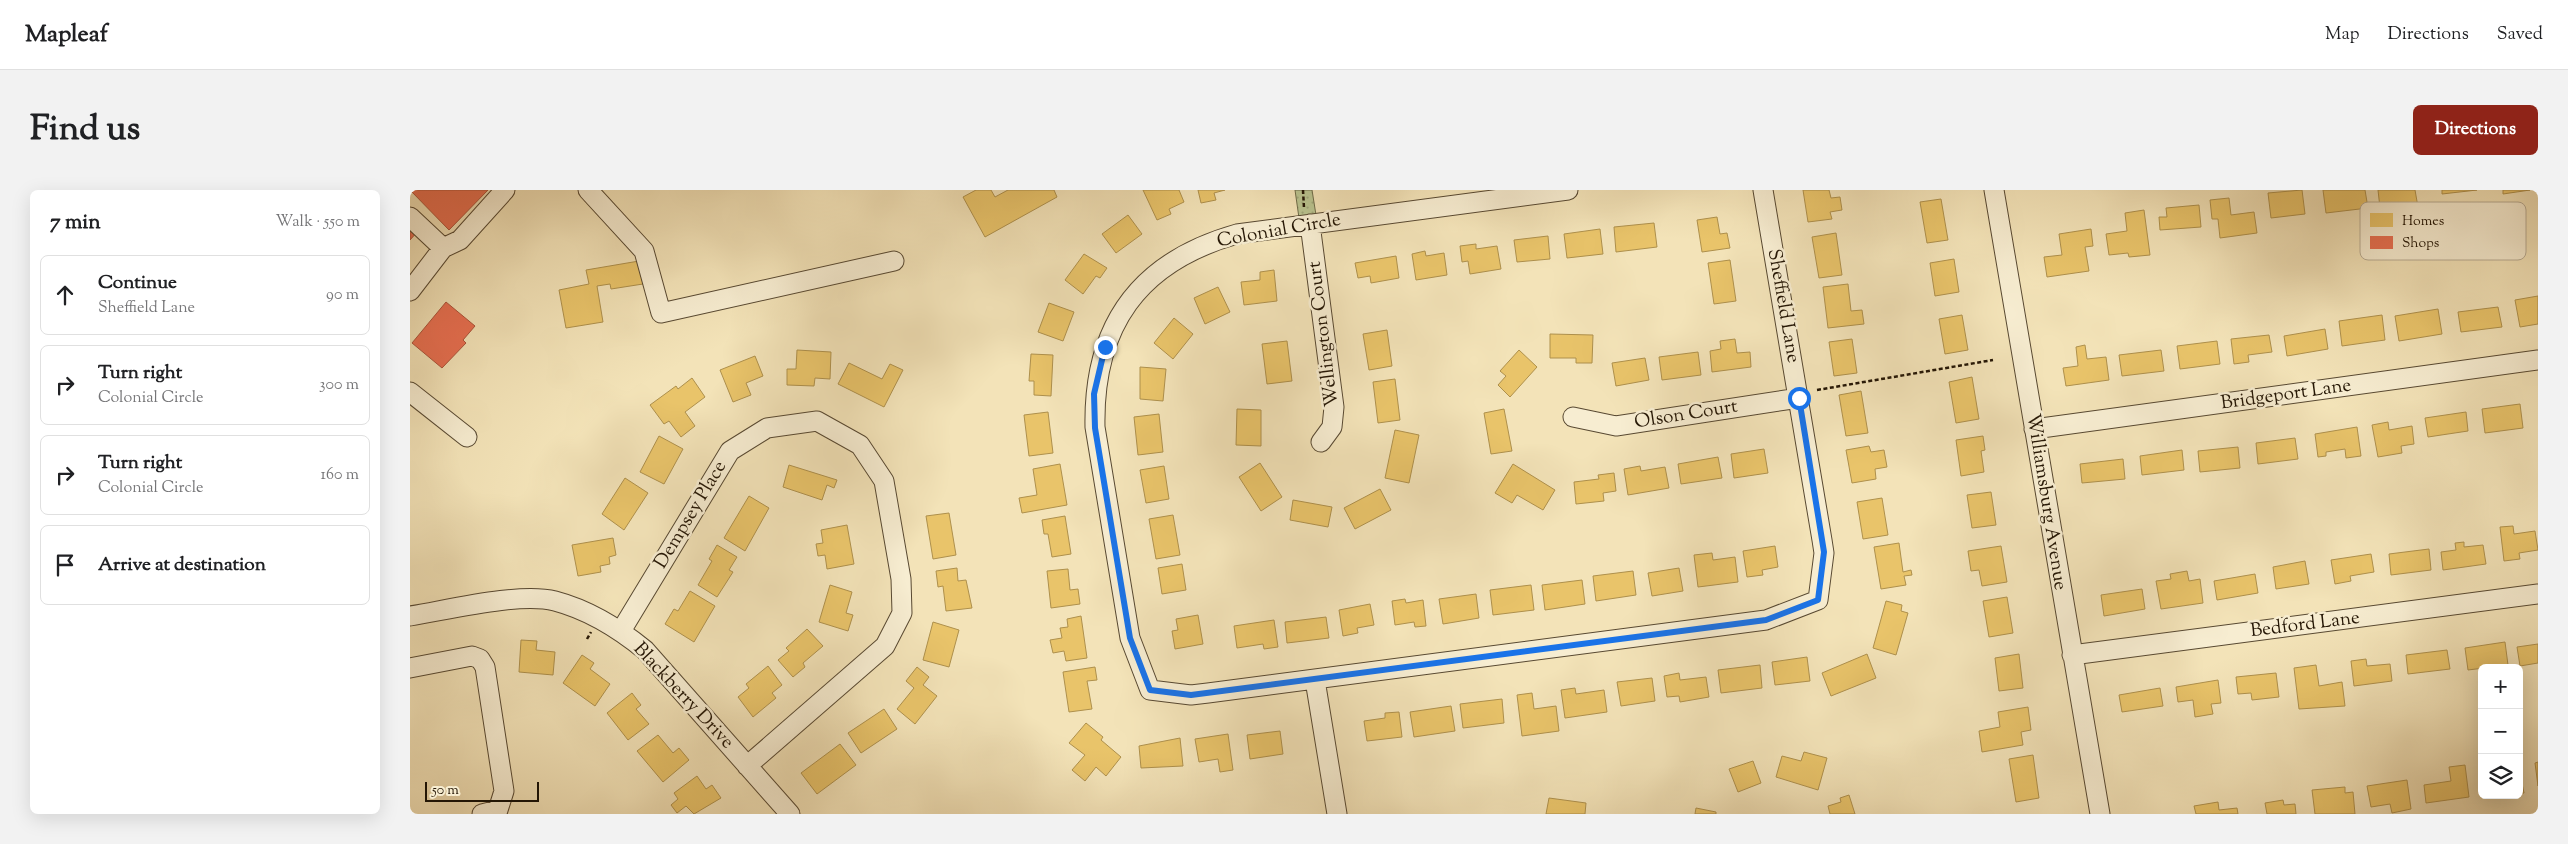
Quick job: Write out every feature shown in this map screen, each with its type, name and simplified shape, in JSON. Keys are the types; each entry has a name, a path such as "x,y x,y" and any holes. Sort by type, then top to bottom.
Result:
{"street":[{"path":"410,291 443,248 460,240 504,190"},
{"path":"588,190 644,251 661,313 894,261"},
{"name":"Colonial Circle","path":"1568,190 1237,234 1191,250 1147,282 1116,322 1105,347 1094,394 1094,419 1130,638 1150,690 1191,695 1766,620 1818,600"},
{"name":"Sheffield Lane","path":"1763,190 1824,552 1818,600"},
{"name":"Williamsburg Avenue","path":"1994,190 2100,814"},
{"path":"410,217 443,248"},
{"name":"Wellington Court","path":"1310,224 1334,407 1332,427 1321,442"},
{"name":"Bridgeport Lane","path":"2034,429 2538,360"},
{"path":"410,392 467,437"},
{"name":"Olson Court","path":"1574,417 1616,426 1799,398"},
{"name":"Dempsey Place","path":"622,631 730,451 766,428 817,420 860,445 884,481 900,579 902,613 886,646 747,766"},
{"name":"Bedford Lane","path":"2072,655 2538,594"},
{"name":"Blackberry Drive","path":"410,616 499,602 553,601 595,617 622,631 645,650 790,814"},
{"path":"410,668 472,656 480,659 485,667 504,791 498,810 482,814"},
{"path":"1315,680 1337,814"}],"path":[{"path":"1817,390 1993,360"},
{"path":"587,639 592,631"}],"green space":[{"path":"1295,190 1312,190 1316,215 1299,218"}],"building: Homes":[{"path":"976,190 991,190 995,197 1008,190 1054,190 1057,197 985,237 963,197"},
{"path":"1143,190 1179,190 1184,202 1169,209 1171,214 1157,220"},
{"path":"1198,190 1225,190 1214,193 1216,200 1201,203"},
{"path":"1803,190 1829,190 1831,198 1840,197 1842,210 1830,212 1832,219 1808,222"},
{"path":"2302,190 2305,214 2271,218 2268,193"},
{"path":"2323,190 2365,190 2367,202 2360,202 2360,209 2326,213"},
{"path":"2378,190 2415,190 2417,202 2379,202"},
{"path":"2442,190 2477,190 2442,194"},
{"path":"2503,190 2530,190 2503,194"},
{"path":"2229,198 2231,215 2254,212 2257,233 2220,238 2218,219 2212,219 2210,200"},
{"path":"1941,199 1948,240 1927,243 1920,202"},
{"path":"2199,205 2201,227 2160,230 2159,217 2167,217 2166,208"},
{"path":"2144,210 2150,255 2129,257 2128,253 2109,255 2106,234 2127,231 2125,213"},
{"path":"1128,215 1142,234 1116,253 1102,234"},
{"path":"1717,217 1720,234 1727,233 1730,248 1702,252 1697,220"},
{"path":"1654,223 1657,247 1616,252 1614,227"},
{"path":"1600,229 1603,254 1567,258 1564,234"},
{"path":"2091,229 2093,246 2085,247 2089,271 2047,277 2044,257 2062,255 2059,234"},
{"path":"1836,233 1842,275 1819,278 1812,237"},
{"path":"1548,236 1550,259 1517,262 1514,240"},
{"path":"1476,244 1476,249 1497,246 1501,269 1470,274 1468,261 1462,262 1460,246"},
{"path":"1425,251 1426,256 1444,253 1447,275 1416,280 1412,254"},
{"path":"1084,254 1107,268 1100,278 1096,276 1083,294 1065,280"},
{"path":"1396,256 1399,278 1371,283 1370,276 1358,278 1355,263"},
{"path":"1954,259 1959,292 1935,296 1930,263"},
{"path":"1730,260 1736,301 1714,304 1708,263"},
{"path":"639,261 643,284 611,289 610,284 597,286 603,322 566,328 559,290 589,284 586,270"},
{"path":"1274,270 1277,301 1244,305 1241,282 1260,280 1260,272"},
{"path":"1848,284 1851,311 1862,310 1864,324 1828,328 1823,287"},
{"path":"1218,287 1230,312 1205,324 1194,298"},
{"path":"2538,296 2538,324 2520,327 2515,300"},
{"path":"1049,303 1074,312 1063,341 1038,332"},
{"path":"2498,307 2502,327 2461,332 2458,312"},
{"path":"2438,309 2442,334 2399,341 2395,316"},
{"path":"1962,315 1968,350 1945,354 1939,319"},
{"path":"2382,315 2385,340 2342,346 2339,321"},
{"path":"1174,318 1193,334 1173,359 1154,343"},
{"path":"2325,329 2328,349 2287,356 2284,336"},
{"path":"1387,330 1392,366 1369,370 1363,334"},
{"path":"1550,334 1593,335 1592,363 1576,363 1576,358 1550,358"},
{"path":"2269,335 2272,352 2248,355 2249,362 2234,364 2231,339"},
{"path":"1735,339 1737,353 1750,352 1751,367 1712,372 1710,351 1721,349 1720,341"},
{"path":"1852,339 1857,373 1834,376 1829,342"},
{"path":"1287,341 1292,381 1267,384 1262,344"},
{"path":"2217,341 2220,364 2180,369 2177,346"},
{"path":"2085,345 2087,359 2106,357 2109,380 2066,386 2063,368 2078,366 2076,347"},
{"path":"797,350 831,352 830,379 815,378 814,386 787,385 787,369 796,369"},
{"path":"1519,350 1537,367 1510,397 1498,385 1506,376 1500,371"},
{"path":"2161,350 2164,371 2122,376 2119,355"},
{"path":"1698,352 1701,375 1662,380 1659,357"},
{"path":"1031,354 1053,355 1051,396 1034,395 1034,381 1029,381"},
{"path":"755,356 763,376 746,383 751,395 733,402 720,370"},
{"path":"1645,358 1649,380 1616,386 1612,363"},
{"path":"849,363 882,379 890,364 903,370 884,407 838,384"},
{"path":"1140,367 1166,369 1163,401 1140,399"},
{"path":"1972,377 1979,419 1956,423 1949,382"},
{"path":"692,378 705,397 685,412 695,426 681,437 669,421 664,424 650,405 676,386 678,389"},
{"path":"1395,379 1400,420 1378,423 1373,382"},
{"path":"1861,391 1868,433 1846,436 1839,395"},
{"path":"2520,404 2523,428 2485,433 2482,409"},
{"path":"1237,409 1261,410 1261,446 1236,445"},
{"path":"1504,409 1512,451 1491,454 1484,413"},
{"path":"1048,412 1053,453 1029,456 1024,415"},
{"path":"2466,412 2468,431 2428,437 2425,418"},
{"path":"1159,414 1163,452 1138,455 1134,417"},
{"path":"2388,422 2389,430 2412,426 2414,444 2401,446 2402,453 2378,457 2372,425"},
{"path":"2357,427 2361,456 2346,458 2345,449 2326,452 2326,456 2318,457 2315,434"},
{"path":"1395,430 1419,435 1409,483 1385,478"},
{"path":"659,436 683,449 664,484 640,472"},
{"path":"1983,436 1985,450 1981,451 1984,472 1961,476 1956,440"},
{"path":"2295,438 2298,459 2258,464 2256,443"},
{"path":"1869,446 1871,452 1884,450 1887,467 1875,469 1876,479 1852,483 1846,450"},
{"path":"2238,447 2240,468 2200,472 2198,451"},
{"path":"1764,449 1768,473 1734,478 1731,454"},
{"path":"2182,450 2184,470 2142,475 2140,456"},
{"path":"1718,457 1722,478 1681,484 1678,464"},
{"path":"2123,459 2125,479 2082,483 2080,464"},
{"path":"1260,463 1282,497 1261,511 1239,477"},
{"path":"1060,464 1067,505 1022,513 1019,498 1037,495 1033,469"},
{"path":"1513,464 1555,490 1543,510 1517,495 1512,503 1495,493"},
{"path":"789,465 837,480 834,488 827,485 822,500 783,487"},
{"path":"1164,466 1169,499 1146,503 1140,470"},
{"path":"1640,466 1641,471 1665,467 1669,488 1628,495 1624,469"},
{"path":"1614,473 1616,491 1603,493 1604,501 1576,504 1574,482 1599,479 1598,475"},
{"path":"625,478 648,493 624,530 602,514"},
{"path":"1380,489 1391,510 1355,529 1344,508"},
{"path":"1991,492 1996,525 1972,528 1967,495"},
{"path":"749,496 769,508 745,551 724,538"},
{"path":"1882,498 1888,535 1863,539 1857,502"},
{"path":"1293,500 1332,507 1328,527 1290,520"},
{"path":"949,513 956,555 933,559 926,516"},
{"path":"1173,515 1180,555 1156,559 1149,519"},
{"path":"1065,516 1071,554 1052,557 1048,534 1044,534 1042,520"},
{"path":"847,525 854,564 827,569 825,555 818,556 816,544 823,543 821,530"},
{"path":"2513,526 2514,534 2535,531 2538,550 2519,553 2520,559 2504,561 2500,527"},
{"path":"613,538 616,555 609,557 610,564 600,566 601,572 578,576 572,545"},
{"path":"2464,542 2464,547 2483,545 2486,564 2443,570 2441,552 2456,550 2455,543"},
{"path":"1899,543 1903,572 1911,570 1912,575 1904,576 1906,585 1881,589 1874,547"},
{"path":"717,545 737,557 729,570 733,572 717,597 698,585 712,561 709,559"},
{"path":"1775,546 1778,567 1762,570 1763,575 1747,577 1743,551"},
{"path":"2001,546 2007,582 1982,586 1979,570 1971,571 1968,551"},
{"path":"2429,549 2431,570 2391,575 2389,554"},
{"path":"1712,553 1713,560 1735,557 1738,582 1698,587 1694,555"},
{"path":"2371,554 2374,572 2350,576 2351,581 2335,584 2331,560"},
{"path":"2305,561 2309,584 2276,589 2273,567"},
{"path":"1182,564 1186,590 1162,594 1158,568"},
{"path":"957,568 958,581 966,580 972,608 946,611 943,586 938,587 936,571"},
{"path":"1679,568 1683,591 1652,596 1648,573"},
{"path":"1068,569 1070,590 1078,589 1080,604 1051,608 1047,571"},
{"path":"1633,571 1636,595 1596,601 1593,576"},
{"path":"2187,571 2189,581 2200,579 2203,603 2161,609 2156,581 2171,579 2170,574"},
{"path":"2255,574 2258,593 2217,600 2214,581"},
{"path":"1582,580 1585,604 1545,610 1542,585"},
{"path":"830,585 852,592 846,613 853,615 848,631 819,622"},
{"path":"1531,585 1534,610 1493,615 1490,590"},
{"path":"2142,589 2145,609 2104,616 2101,595"},
{"path":"690,591 715,606 694,642 665,624 674,609 678,611"},
{"path":"1476,594 1479,618 1443,624 1439,599"},
{"path":"2007,597 2013,633 1989,637 1983,601"},
{"path":"1405,599 1406,603 1423,600 1426,626 1415,627 1414,622 1395,625 1392,601"},
{"path":"1886,601 1902,605 1901,611 1908,613 1896,655 1873,648"},
{"path":"1370,604 1374,625 1357,628 1358,633 1343,636 1339,610"},
{"path":"1198,615 1203,644 1175,649 1172,631 1178,630 1176,619"},
{"path":"1081,616 1087,658 1066,661 1064,651 1053,653 1050,640 1062,638 1060,628 1068,627 1067,619"},
{"path":"1326,617 1329,638 1287,643 1285,622"},
{"path":"1274,620 1278,647 1264,649 1263,644 1237,648 1234,626"},
{"path":"933,622 959,630 949,667 923,660"},
{"path":"807,629 823,646 803,663 805,667 793,677 778,660 789,651 786,648"},
{"path":"521,640 537,641 536,650 555,652 553,675 519,672"},
{"path":"2505,642 2508,664 2478,664 2478,669 2468,670 2465,648"},
{"path":"2538,644 2538,663 2523,666 2520,664 2517,647"},
{"path":"2447,650 2450,669 2408,674 2406,655"},
{"path":"1867,654 1876,678 1831,696 1822,673"},
{"path":"2019,654 2023,688 1999,691 1995,658"},
{"path":"582,655 594,663 590,669 610,684 595,706 563,683"},
{"path":"1807,657 1810,681 1775,685 1772,662"},
{"path":"2366,659 2367,666 2390,664 2392,681 2354,686 2351,661"},
{"path":"1760,665 1762,688 1721,693 1718,670"},
{"path":"2316,665 2319,686 2342,682 2345,706 2299,709 2294,668"},
{"path":"768,666 782,685 772,693 776,698 753,717 738,697 749,688 746,684"},
{"path":"917,667 929,677 923,685 937,696 915,724 897,709 914,688 906,681"},
{"path":"1095,667 1097,680 1087,681 1092,709 1069,712 1063,672"},
{"path":"1679,673 1680,680 1706,677 1709,697 1680,702 1679,696 1667,697 1664,676"},
{"path":"2276,673 2279,697 2252,700 2251,693 2238,694 2236,677"},
{"path":"1652,678 1655,701 1621,706 1617,682"},
{"path":"2218,680 2221,703 2211,704 2213,714 2195,717 2193,700 2178,702 2176,687"},
{"path":"1575,688 1576,694 1604,690 1607,712 1565,718 1561,690"},
{"path":"2160,688 2163,706 2122,712 2119,695"},
{"path":"632,693 641,705 636,709 649,724 628,740 607,713"},
{"path":"1532,693 1534,709 1556,706 1559,731 1522,736 1517,695"},
{"path":"1502,699 1504,723 1463,728 1460,704"},
{"path":"1451,706 1455,731 1414,737 1410,712"},
{"path":"2028,707 2031,730 2021,732 2023,745 1982,752 1979,731 2000,727 1998,712"},
{"path":"884,709 897,729 861,753 848,733"},
{"path":"1399,712 1402,737 1367,741 1364,721 1385,718 1385,713"},
{"path":"1086,723 1103,737 1101,740 1121,757 1106,776 1096,767 1085,781 1072,770 1085,755 1069,743"},
{"path":"1280,731 1283,754 1250,759 1247,735"},
{"path":"1228,734 1233,770 1220,772 1218,759 1199,762 1195,739"},
{"path":"658,735 673,753 679,748 689,760 663,782 637,751"},
{"path":"1180,738 1183,766 1141,768 1139,746"},
{"path":"840,744 856,765 817,794 801,773"},
{"path":"1804,752 1827,758 1818,790 1776,777 1782,756 1801,761"},
{"path":"2033,755 2039,798 2016,802 2009,759"},
{"path":"1753,761 1761,783 1738,792 1729,769"},
{"path":"2538,762 2538,786 2535,763"},
{"path":"2465,765 2469,797 2426,803 2424,785 2451,781 2449,767"},
{"path":"697,776 706,789 712,785 721,798 694,814 686,806 677,813 671,805 678,799 674,793"},
{"path":"2407,780 2411,809 2392,813 2390,804 2371,807 2367,786"},
{"path":"2345,787 2345,793 2353,792 2355,814 2315,814 2312,790"},
{"path":"1849,795 1855,814 1830,814 1828,806 1841,802 1840,798"},
{"path":"1549,798 1586,803 1585,814 1546,814"},
{"path":"2283,800 2284,805 2295,804 2296,814 2267,814 2265,803"},
{"path":"2218,802 2219,810 2237,808 2238,814 2196,814 2194,806"},
{"path":"1696,808 1716,812 1716,814 1695,814"}],"building: Shops":[{"path":"410,190 488,190 449,230"},
{"path":"410,224 418,231 410,240"},
{"path":"446,302 475,326 463,340 466,343 442,368 412,343"}],"route":[{"path":"1105,347 1098,369 1094,394 1095,428 1130,638 1150,690 1191,695 1766,620 1818,600 1824,552 1799,398"}]}
